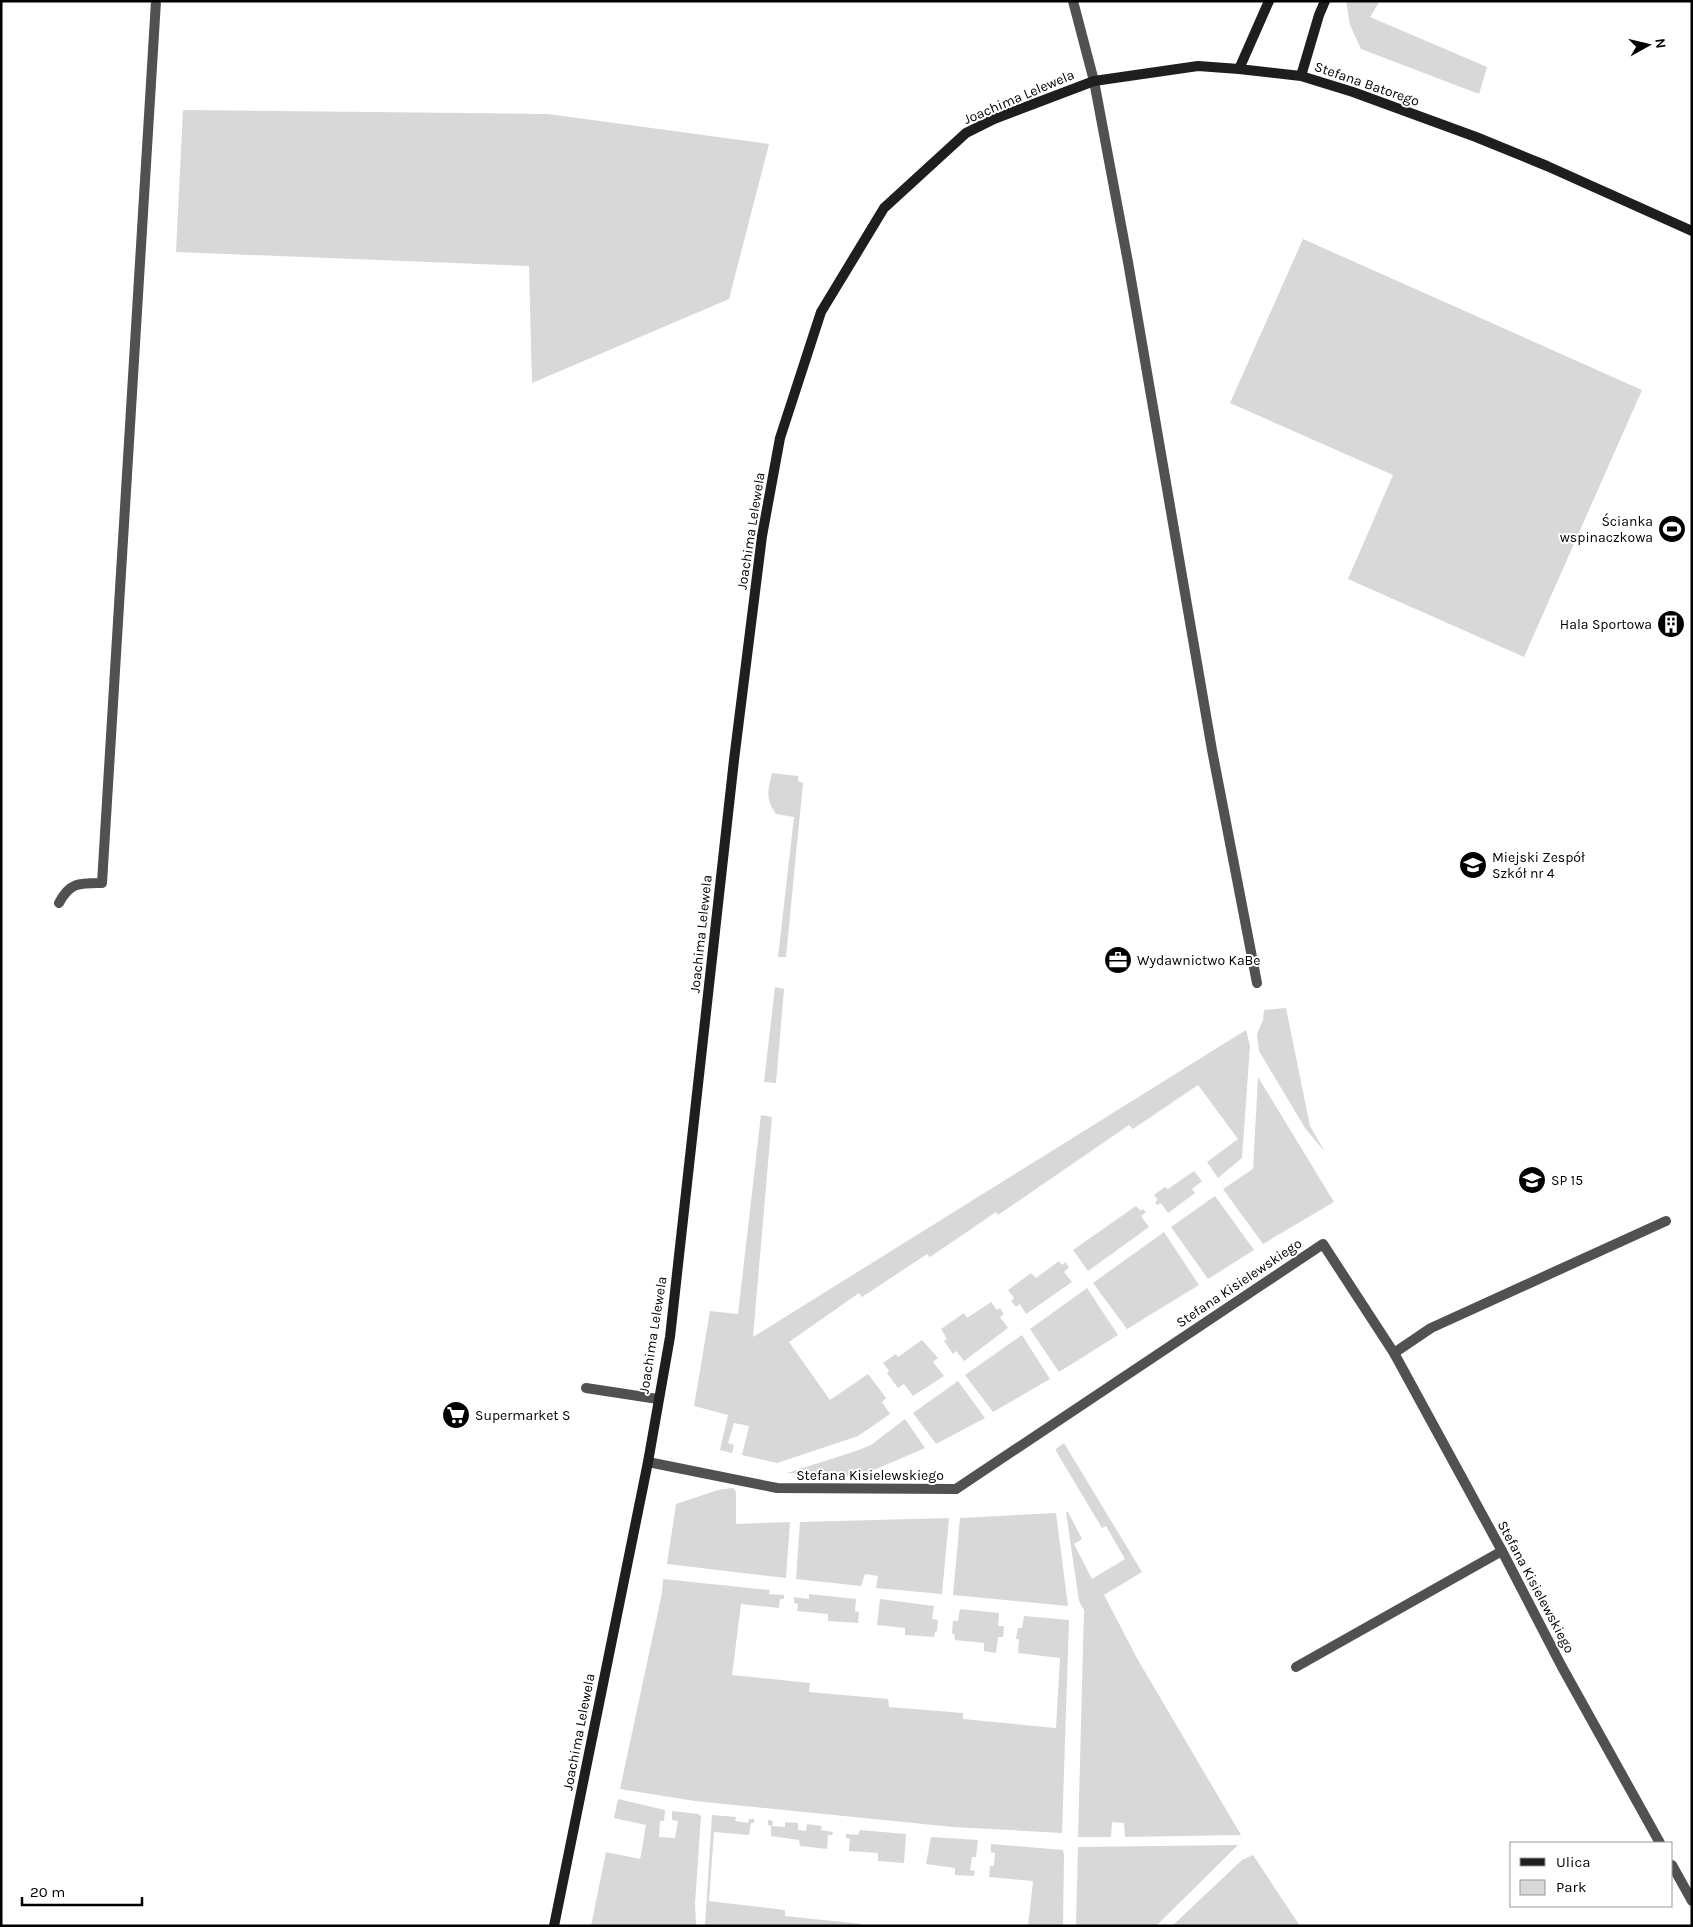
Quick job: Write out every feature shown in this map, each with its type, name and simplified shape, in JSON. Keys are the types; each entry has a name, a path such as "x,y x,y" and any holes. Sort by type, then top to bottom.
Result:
{"street":[{"path":"59,903 66,891 81,883 102,883 156,1"},
{"path":"1073,1 1094,81 1130,272 1212,750 1257,983"},
{"path":"1239,69 1269,1"},
{"path":"1301,76 1325,1"},
{"name":"Stefana Batorego","path":"1094,81 1198,66 1301,76 1353,92 1494,144 1692,231"},
{"name":"Joachima Lelewela","path":"554,1926 648,1462 670,1337 732,780 762,536 780,438 821,312 884,208 966,133 994,119 1094,81"},
{"path":"1394,1353 1431,1328 1666,1221"},
{"name":"Stefana Kisielewskiego","path":"648,1462 778,1488 956,1489 1323,1244 1394,1353 1502,1551 1562,1667 1659,1842"},
{"path":"586,1388 658,1399"},
{"path":"1296,1667 1502,1551"},
{"path":"1673,1866 1692,1901"}],"green space":[{"path":"1346,1 1380,1 1370,17 1487,67 1479,94 1361,49 1350,25"},
{"path":"183,110 548,114 769,144 729,299 532,383 529,266 176,252"},
{"path":"1303,239 1642,390 1524,657 1348,579 1393,475 1230,403"},
{"path":"772,773 798,776 798,781 803,783 786,957 778,957 794,817 776,814 770,803 768,794"},
{"path":"775,987 784,989 776,1083 764,1082"},
{"path":"1286,1008 1310,1126 1325,1152 1305,1128 1259,1051 1257,1034 1263,1020 1264,1010"},
{"path":"1246,1030 1250,1046 1242,1158 1218,1178 1207,1162 1238,1139 1198,1085 1133,1129 1129,1125 998,1215 996,1212 930,1257 927,1254 862,1297 859,1293 789,1342 830,1400 868,1374 886,1398 882,1402 890,1414 858,1436 777,1463 742,1455 749,1426 734,1423 728,1443 734,1445 732,1453 720,1450 728,1415 694,1406 710,1311 738,1314 761,1115 772,1117 753,1337"},
{"path":"1258,1077 1334,1202 1263,1244 1223,1189 1253,1169"},
{"path":"1194,1171 1202,1181 1192,1189 1195,1193 1168,1213 1161,1203 1157,1205 1155,1202 1158,1200 1154,1195 1165,1187 1168,1189"},
{"path":"1215,1196 1254,1250 1208,1279 1171,1227"},
{"path":"1136,1206 1141,1211 1143,1209 1146,1212 1141,1216 1149,1227 1088,1271 1073,1250"},
{"path":"1164,1232 1199,1285 1127,1329 1093,1283"},
{"path":"1059,1261 1062,1265 1065,1262 1069,1267 1064,1272 1072,1282 1026,1314 1020,1304 1016,1307 1011,1301 1014,1298 1008,1290 1031,1273 1036,1278"},
{"path":"1087,1288 1118,1335 1059,1372 1030,1329"},
{"path":"991,1302 997,1310 1000,1308 1004,1314 1000,1317 1008,1328 964,1361 956,1351 953,1354 944,1341 947,1339 941,1329 964,1313 967,1318"},
{"path":"1022,1335 1050,1379 993,1412 965,1375"},
{"path":"922,1340 938,1358 933,1362 944,1376 913,1396 904,1384 898,1388 887,1373 889,1371 883,1363 896,1354 898,1357"},
{"path":"958,1381 985,1418 936,1444 913,1413"},
{"path":"905,1419 925,1448 860,1476 787,1473 871,1445"},
{"path":"1064,1443 1142,1572 1104,1595 1138,1660 1241,1835 1125,1837 1124,1823 1112,1822 1111,1837 1078,1837 1084,1610 1079,1601 1066,1512 1068,1512 1082,1539 1074,1544 1092,1579 1125,1559 1106,1526 1102,1528 1056,1451"},
{"path":"733,1488 736,1492 736,1524 790,1522 786,1578 667,1564 676,1504 718,1490"},
{"path":"1056,1513 1068,1606 953,1595 960,1518"},
{"path":"949,1518 942,1594 876,1588 878,1576 865,1574 861,1586 796,1579 800,1522"},
{"path":"663,1579 770,1590 769,1594 784,1595 784,1599 780,1599 779,1608 741,1604 732,1675 810,1683 809,1692 888,1699 889,1707 963,1713 963,1719 1056,1728 1060,1658 1018,1653 1019,1639 1016,1639 1018,1628 1022,1628 1024,1616 1069,1620 1062,1833 953,1827 695,1801 620,1789 662,1593"},
{"path":"809,1594 856,1599 855,1611 859,1612 858,1623 828,1621 828,1614 797,1611 798,1604 794,1603 794,1597 809,1599"},
{"path":"880,1599 934,1606 932,1619 938,1620 937,1631 934,1637 905,1635 905,1628 877,1625"},
{"path":"960,1609 999,1613 998,1626 1004,1626 1003,1637 998,1637 996,1653 984,1651 984,1643 955,1640 954,1634 952,1634 953,1621 958,1621"},
{"path":"618,1799 665,1810 664,1821 660,1821 659,1837 675,1838 678,1821 672,1820 672,1811 701,1816 695,1904 696,1926 591,1926 606,1852 640,1859 641,1855 646,1825 614,1818"},
{"path":"712,1815 736,1817 735,1821 748,1823 749,1819 754,1819 754,1823 751,1823 749,1835 714,1832 709,1901 785,1910 785,1916 862,1924 861,1926 705,1926"},
{"path":"768,1820 773,1821 772,1826 785,1827 785,1822 798,1823 798,1830 806,1831 807,1824 822,1826 821,1830 833,1832 832,1835 828,1835 827,1849 800,1846 799,1840 771,1836 771,1826 768,1825"},
{"path":"860,1830 906,1834 904,1863 878,1861 878,1853 849,1851 850,1839 846,1838 846,1834 858,1835"},
{"path":"931,1837 978,1840 976,1857 972,1857 970,1870 975,1871 974,1876 955,1875 955,1868 926,1864"},
{"path":"991,1844 1063,1850 1063,1926 1028,1926 1033,1881 989,1877 990,1866 994,1866 995,1853 991,1852"},
{"path":"1238,1845 1156,1926 1076,1926 1078,1847"},
{"path":"1253,1855 1300,1926 1172,1926 1242,1860"}],"place":[{"name":"Ścianka wspinaczkowa","path":"1672,529"},
{"name":"Hala Sportowa","path":"1671,624"},
{"name":"Miejski Zespół Szkół nr 4","path":"1473,865"},
{"name":"Wydawnictwo KaBe","path":"1118,960"},
{"name":"SP 15","path":"1532,1180"},
{"name":"Supermarket S","path":"456,1415"}]}
